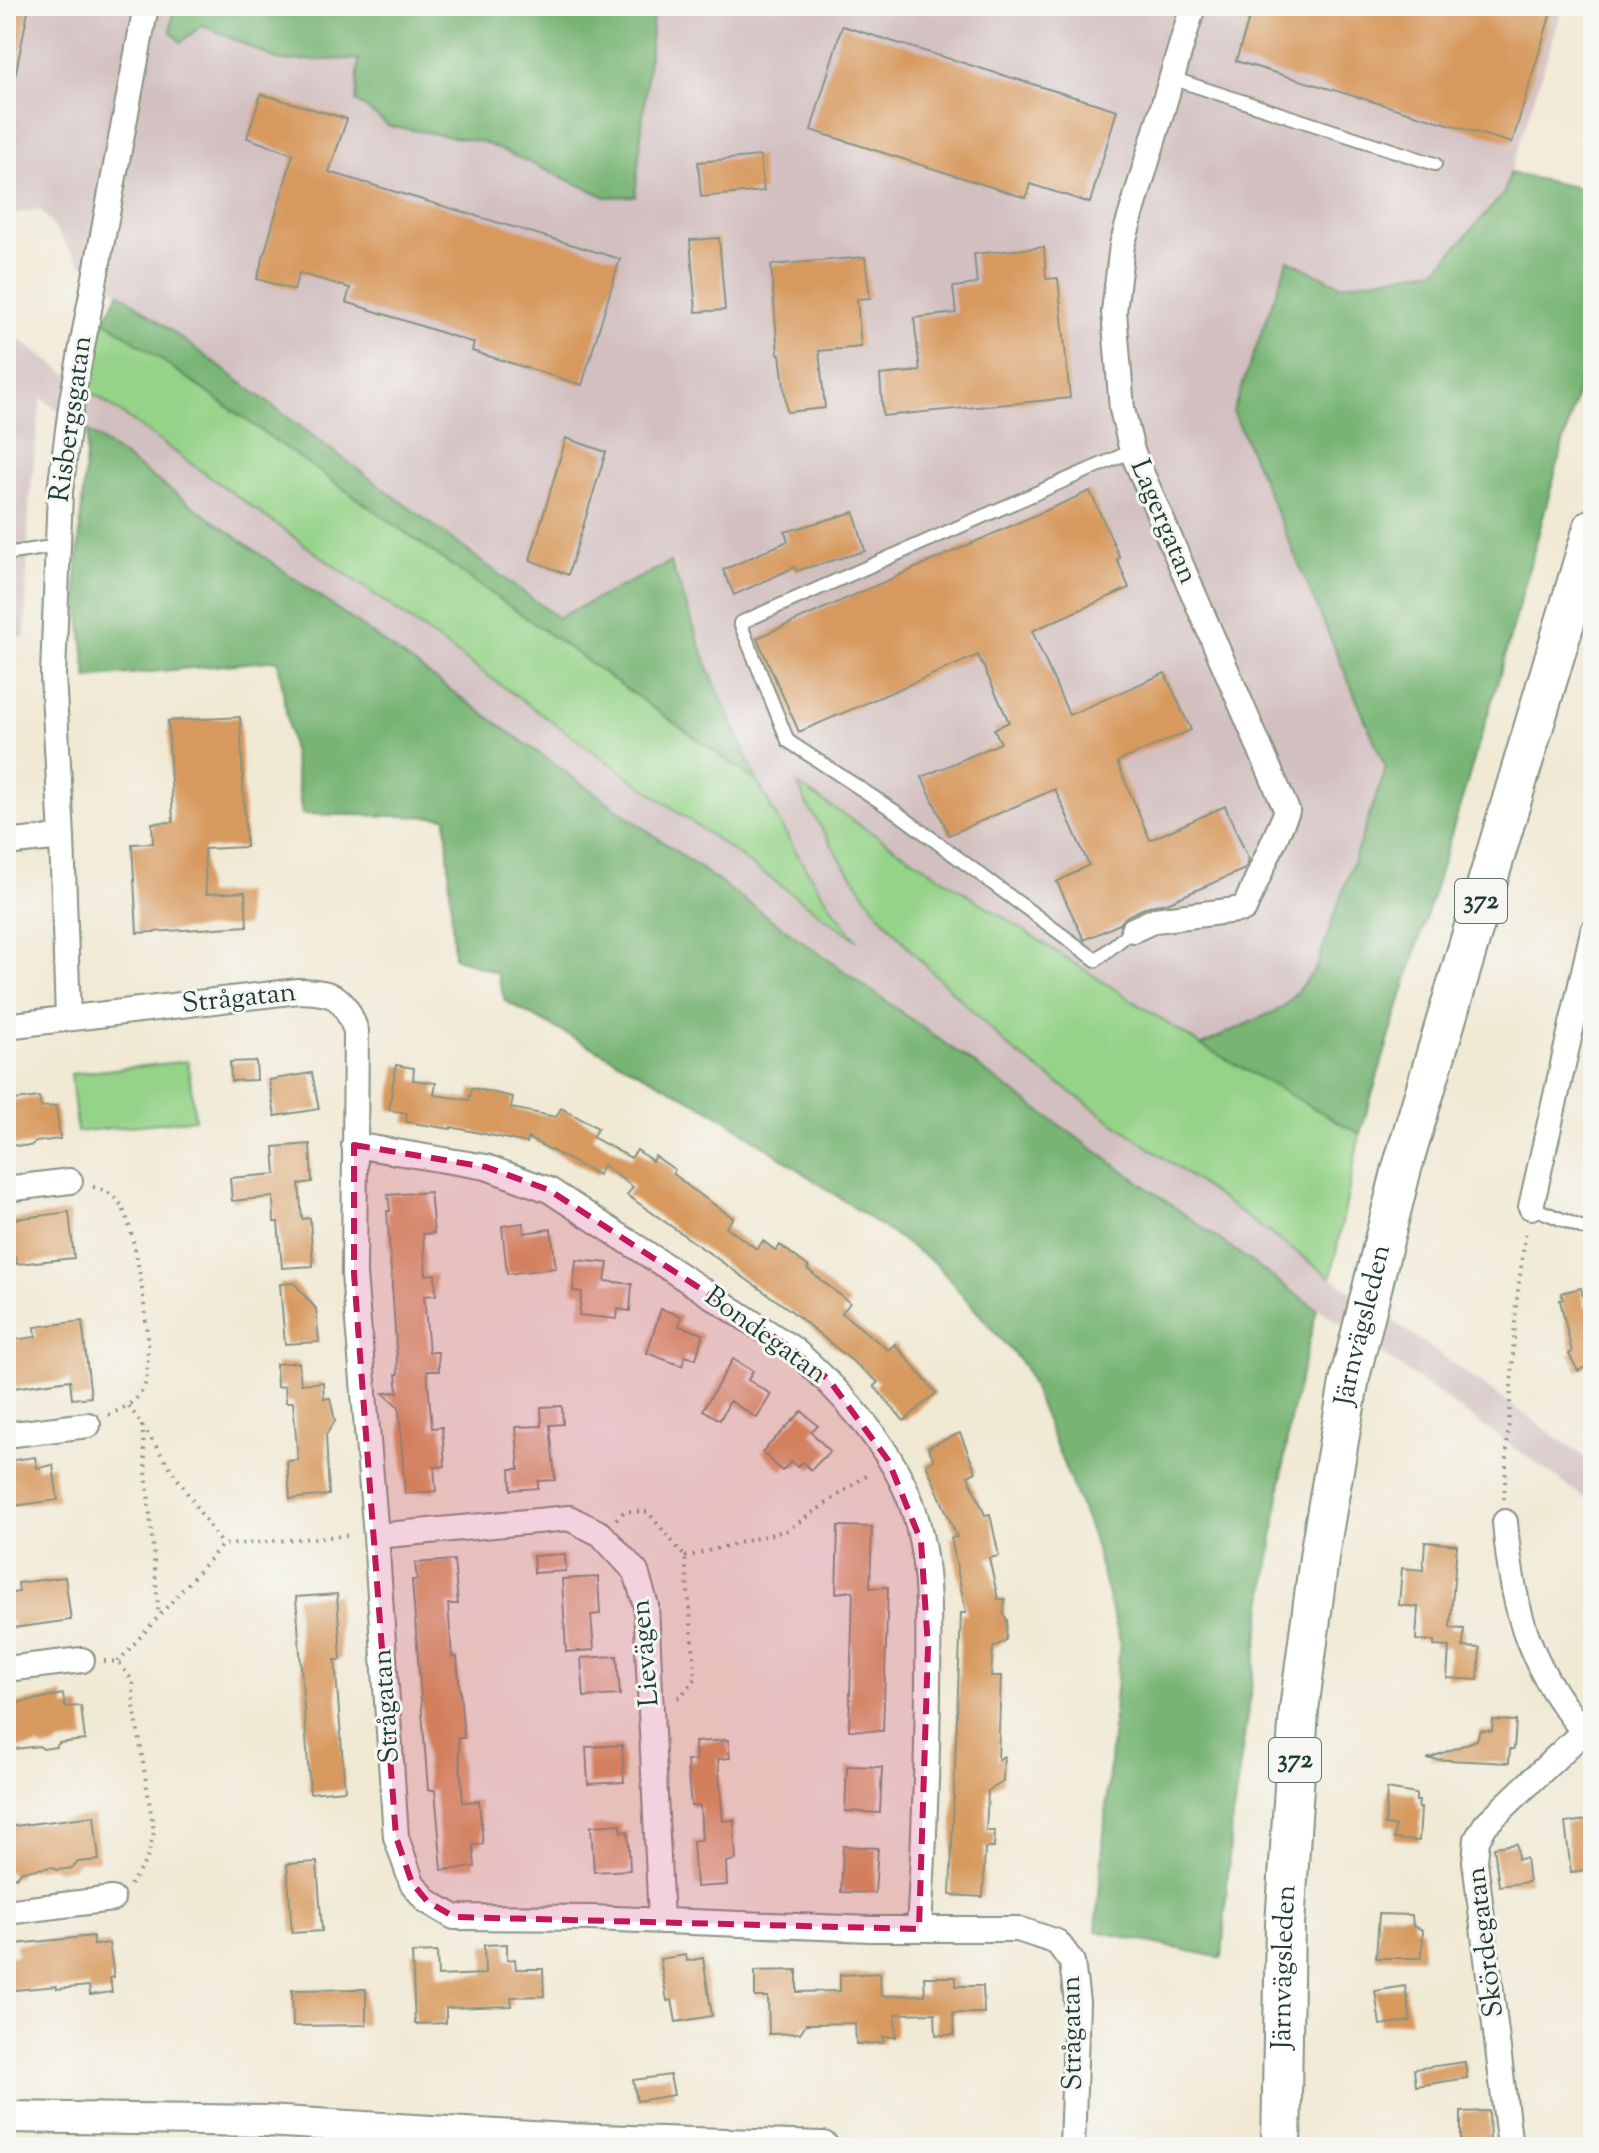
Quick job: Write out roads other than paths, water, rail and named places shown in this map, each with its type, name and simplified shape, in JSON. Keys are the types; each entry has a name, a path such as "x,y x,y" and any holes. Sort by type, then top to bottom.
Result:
{"main road":[{"name":"Järnvägsleden","path":"1281,2147 1285,1925 1299,1710 1320,1550 1350,1377 1374,1274 1423,1095 1593,528"}],"street":[{"name":"Risbergsgatan","path":"68,1018 53,675 60,491 72,400 146,6"},
{"name":"Lagergatan","path":"1133,930 1155,920 1244,909 1287,811 1132,451 1122,409 1114,312 1122,245 1193,6"},
{"path":"6,843 62,837"},
{"path":"1531,1207 1593,931"},
{"name":"Strågatan","path":"6,1026 298,991 327,992 347,1007 356,1031 354,1274 376,1536 396,1837 412,1883 427,1901 454,1917 1018,1929 1057,1942 1072,1962 1077,2002 1072,2147"},
{"name":"Bondegatan","path":"354,1145 486,1167 549,1190 793,1349 829,1380 859,1417 909,1497 921,1541 926,1579 927,1728 919,1929"},
{"path":"6,1189 70,1181"},
{"path":"6,1435 88,1425"},
{"name":"Lievägen","path":"376,1536 569,1518 601,1534 636,1572 646,1606 661,1921"},
{"path":"1505,1522 1509,1575 1520,1619 1538,1665 1561,1705 1588,1737"},
{"path":"6,1669 82,1660"},
{"name":"Skördegatan","path":"1510,2147 1475,1861 1477,1839 1486,1824 1588,1737"},
{"path":"6,1912 112,1899"},
{"path":"6,2117 266,2121 566,2139 823,2147"}],"lane":[{"path":"1171,78 1435,164"},
{"path":"1132,451 740,623 788,741 896,812 1096,960 1133,930"},
{"path":"6,554 57,546"},
{"path":"1531,1207 1593,1232"}]}
